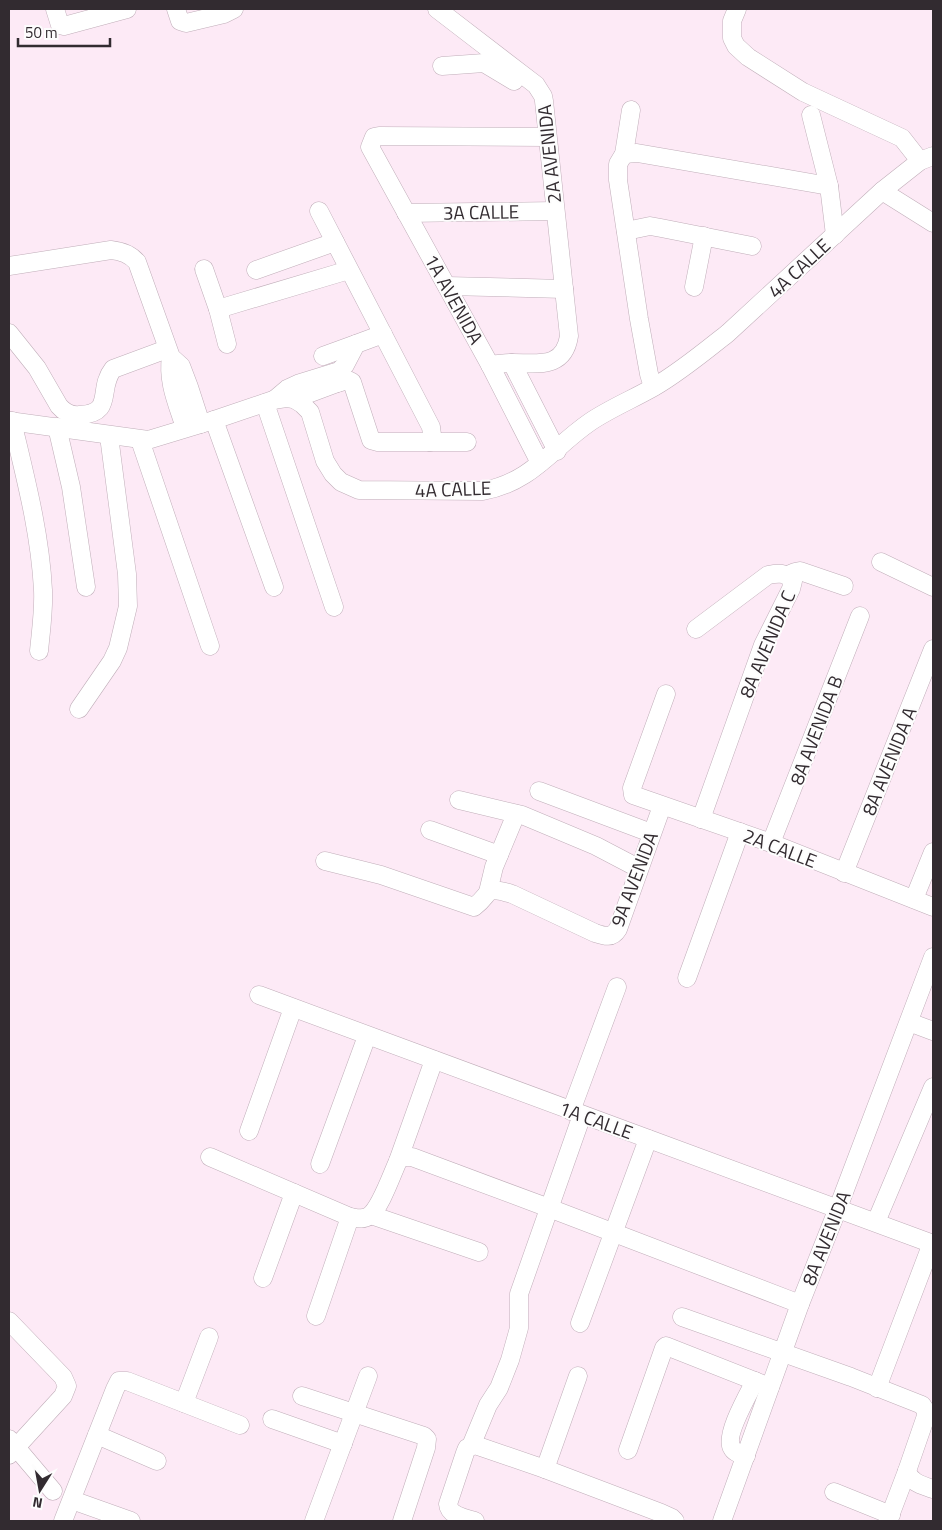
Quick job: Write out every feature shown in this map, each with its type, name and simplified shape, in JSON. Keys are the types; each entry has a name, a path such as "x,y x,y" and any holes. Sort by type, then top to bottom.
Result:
{"street":[{"path":"55,9 60,24 63,26 127,9"},
{"path":"178,15 186,23 224,14 234,9"},
{"name":"2A AVENIDA","path":"437,9 536,85 543,96 569,336 566,349 550,363 512,363"},
{"path":"737,9 732,22 732,38 736,46 748,57 804,92 902,138 926,158"},
{"path":"442,66 484,63 544,101"},
{"path":"631,110 624,154 618,164 618,180 639,319 653,387"},
{"path":"811,115 829,186 835,235"},
{"name":"1A AVENIDA","path":"540,464 490,365 370,147 374,137 547,137"},
{"path":"624,154 647,155 829,186"},
{"name":"4A CALLE","path":"294,399 310,412 325,461 333,474 341,482 359,490 483,491 500,488 540,464 591,421 674,374 728,333 882,191 926,158"},
{"path":"882,191 933,223"},
{"path":"319,211 431,427 432,435 430,442"},
{"name":"3A CALLE","path":"406,214 555,212"},
{"path":"626,231 650,226 752,246"},
{"path":"694,287 704,236"},
{"path":"256,270 335,242"},
{"path":"9,266 112,250 126,253 137,262 169,353 180,366 185,401 200,424 274,587"},
{"path":"204,269 218,309 227,344"},
{"path":"218,309 349,270"},
{"path":"447,286 564,289"},
{"path":"9,333 38,368 59,406 64,411 78,416 101,409 108,376 113,369 169,353"},
{"path":"324,356 383,334"},
{"path":"39,651 43,612 41,566 30,499 10,421 140,440 156,439 269,401 286,398 294,399 336,378 356,344"},
{"path":"490,365 512,363 557,451"},
{"path":"269,401 300,383 336,378 348,380 352,382 371,440 378,442 467,442"},
{"path":"269,401 334,607"},
{"path":"57,427 70,487 86,587"},
{"path":"79,709 112,661 118,648 128,606 127,574 109,436"},
{"path":"140,440 210,646"},
{"path":"881,562 933,587"},
{"path":"788,575 800,571 844,586"},
{"name":"8A AVENIDA C","path":"696,629 768,575 779,573 788,575 793,581 791,589 763,645 701,819"},
{"name":"8A AVENIDA B","path":"771,843 860,616"},
{"name":"8A AVENIDA A","path":"844,873 933,649"},
{"name":"2A CALLE","path":"666,694 632,788 633,795 771,843 933,907"},
{"path":"539,791 651,833"},
{"path":"459,800 516,814 561,830 638,868"},
{"name":"9A AVENIDA","path":"488,892 498,890 512,894 595,933 608,936 616,932 662,806"},
{"path":"325,861 381,875 474,907 488,892 491,877 516,814"},
{"path":"430,830 499,856"},
{"path":"687,978 740,832"},
{"path":"914,899 933,852"},
{"name":"8A AVENIDA","path":"722,1521 746,1456 763,1384 782,1354 933,957"},
{"path":"475,1521 452,1512 448,1509 448,1504 464,1453 470,1446 488,1405 499,1388 510,1360 520,1328 519,1294 549,1208 617,987"},
{"name":"1A CALLE","path":"259,995 933,1243"},
{"path":"249,1130 293,1008"},
{"path":"908,1022 933,1031"},
{"path":"320,1164 367,1036"},
{"path":"210,1157 350,1217 363,1219 371,1215 378,1206 398,1161 434,1060"},
{"path":"876,1222 933,1087"},
{"path":"580,1323 648,1139"},
{"path":"398,1161 403,1157 424,1160 800,1304"},
{"path":"263,1278 294,1193"},
{"path":"371,1215 479,1252"},
{"path":"316,1316 350,1217"},
{"path":"877,1388 933,1243"},
{"path":"682,1317 877,1388 928,1404 926,1416 889,1518 834,1492"},
{"path":"9,1321 63,1377 67,1386 63,1396 11,1447 53,1491"},
{"path":"184,1403 209,1337"},
{"path":"628,1450 666,1346 763,1384"},
{"path":"314,1521 368,1376"},
{"path":"545,1469 578,1376"},
{"path":"63,1521 115,1389 120,1381 127,1381 240,1425"},
{"path":"302,1396 424,1436 428,1440 402,1521"},
{"path":"272,1419 343,1444"},
{"path":"97,1435 157,1461"},
{"path":"470,1446 481,1447 545,1469 667,1515 675,1521"},
{"path":"907,1471 909,1478 914,1482 933,1489"},
{"path":"72,1500 131,1521"}]}
